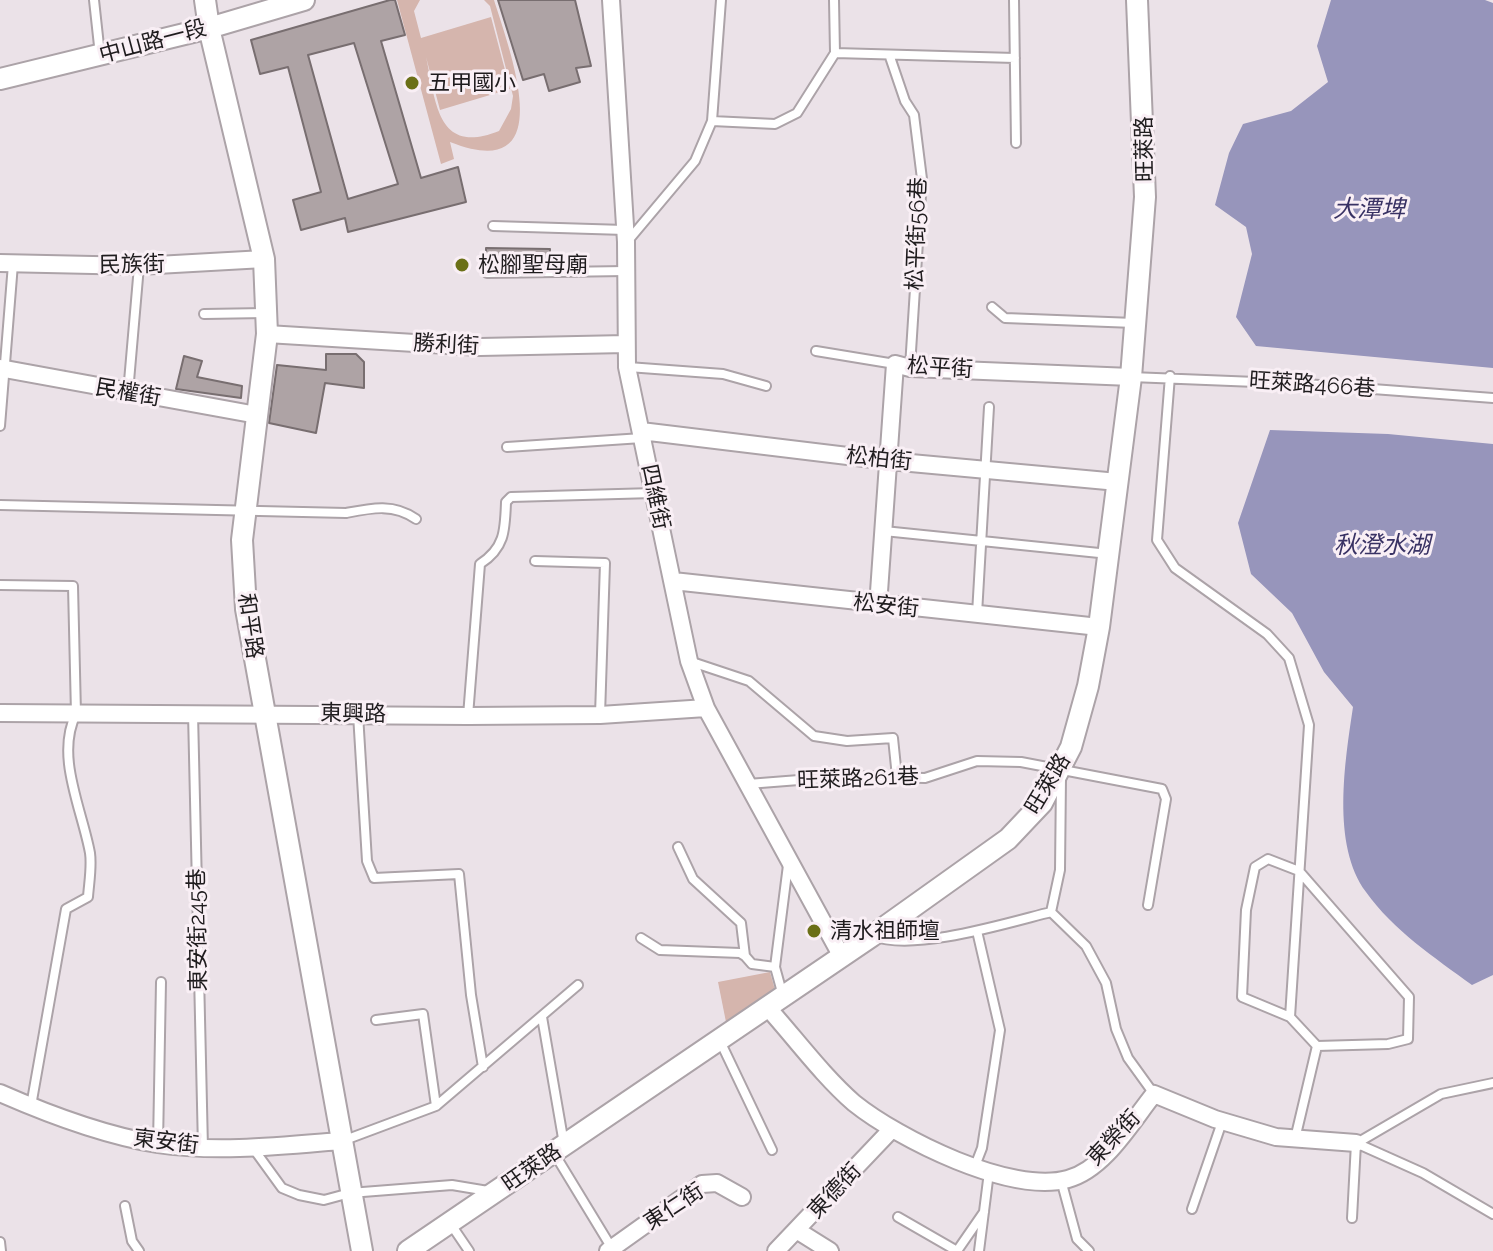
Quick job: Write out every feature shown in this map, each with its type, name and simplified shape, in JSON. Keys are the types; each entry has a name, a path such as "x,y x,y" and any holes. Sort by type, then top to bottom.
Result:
{"street":[{"name":"和平路","path":"205,0 264,259 267,324 244,512 246,609 362,1251"},
{"name":"中山路一段","path":"0,79 209,28 304,0"},
{"name":"四維街","path":"611,0 626,236 627,367 689,661 706,708 842,957"},
{"name":"旺萊路","path":"408,1251 842,957 1008,839 1042,803 1062,769 1077,730 1099,627 1131,377 1145,197 1137,0"},
{"name":"民族街","path":"6,264 139,266 264,259"},
{"name":"勝利街","path":"267,324 480,347 626,344"},
{"name":"松平街","path":"878,606 889,461 902,366 1131,377"},
{"name":"民權街","path":"2,369 257,415"},
{"name":"松柏街","path":"642,434 1118,482"},
{"name":"松安街","path":"673,581 878,606 1099,627"},
{"name":"東興路","path":"0,713 468,716 600,715 706,708"},
{"path":"775,1002 853,1102 892,1129 937,1154 982,1169 1043,1182 1061,1180"},
{"name":"東安街","path":"0,1093 89,1127 158,1144 203,1148 340,1141"},
{"name":"東榮街","path":"1061,1180 1070,1179 1100,1159 1154,1094 1222,1121 1295,1139 1356,1143"},
{"name":"東德街","path":"776,1251 892,1129"},
{"name":"東仁街","path":"611,1250 702,1184 717,1183 742,1197"},
{"path":"798,1231 830,1251"}],"lane":[{"path":"94,0 100,56"},
{"path":"493,226 626,236 695,161 712,121 721,0"},
{"path":"712,121 775,124 797,113 835,53 834,0"},
{"path":"1014,0 1016,143"},
{"path":"835,53 890,57 962,54 1015,58"},
{"name":"松平街56巷","path":"890,57 905,101 914,115 922,179 902,366"},
{"path":"0,426 6,264"},
{"path":"128,394 139,266"},
{"path":"487,273 627,271"},
{"path":"992,307 1005,318 1135,323"},
{"path":"204,314 267,324"},
{"path":"816,351 902,366"},
{"path":"627,367 723,374 766,386"},
{"path":"1170,376 1157,540 1175,568 1267,634 1289,658 1309,725 1290,1017"},
{"name":"旺萊路466巷","path":"1131,377 1170,376 1493,398"},
{"path":"977,614 989,407"},
{"path":"507,447 642,434"},
{"path":"468,716 480,564 496,553 505,534 506,502 511,497 655,493"},
{"path":"0,505 346,513 376,508 403,509 416,519"},
{"path":"883,531 1109,554"},
{"path":"535,561 605,563 600,715"},
{"path":"0,585 73,586 76,714 66,732 71,774 90,857 88,897 66,909 31,1107"},
{"path":"689,661 749,681 814,736 847,741 893,738 897,777"},
{"name":"東安街245巷","path":"193,713 203,1148"},
{"path":"358,714 367,861 374,878 459,874 468,936 471,995 483,1067"},
{"name":"旺萊路261巷","path":"748,785 850,776 925,778 977,761 1021,762 1162,789 1166,799 1148,905"},
{"path":"1051,912 1060,870 1062,769"},
{"path":"678,847 693,879 741,923 745,956"},
{"path":"1268,859 1299,871 1409,997 1408,1039 1388,1044 1317,1046 1290,1017 1242,997 1246,910 1255,867 1268,859"},
{"path":"775,1002 775,967 788,861"},
{"path":"872,936 889,942 977,931 1051,912"},
{"path":"1051,912 1086,946 1106,983 1116,1029 1128,1058 1154,1094"},
{"path":"977,931 1000,1030 982,1148 984,1212 979,1251"},
{"path":"641,938 660,950 740,953 752,964 775,967"},
{"path":"158,1144 161,982"},
{"path":"340,1141 436,1106 578,985"},
{"path":"376,1020 423,1014 436,1106"},
{"path":"542,1017 559,1149 611,1250"},
{"path":"719,1040 772,1150"},
{"path":"1295,1139 1317,1046"},
{"path":"1352,1218 1356,1143 1441,1094 1493,1083"},
{"path":"1192,1209 1222,1121"},
{"name":"東榮街","path":"1356,1143 1423,1173 1493,1214"},
{"path":"253,1147 282,1188 324,1200 350,1193 452,1185 496,1193"},
{"path":"1061,1180 1077,1239 1089,1251"},
{"path":"125,1206 132,1241 139,1251"},
{"path":"898,1217 957,1251 984,1212"},
{"path":"450,1223 469,1251"},
{"path":"0,1242 1,1251"}],"shaded area":[{"path":"397,0 420,0 414,11 421,38 491,17 510,89 440,110 426,57 437,107 443,120 451,130 463,136 478,137 499,131 511,109 513,96 490,6 484,0 494,0 510,50 520,107 517,130 506,146 485,151 450,142 454,159 441,164"},
{"path":"770,972 775,990 726,1022 718,982"}],"water":[{"name":"大潭埤","path":"1331,0 1485,0 1493,3 1493,368 1256,346 1236,317 1252,254 1246,227 1215,205 1229,153 1243,124 1291,111 1328,82 1317,46"},
{"name":"秋澄水湖","path":"1270,430 1388,434 1493,444 1493,975 1472,985 1415,943 1389,919 1366,892 1355,873 1348,851 1343,802 1353,707 1324,672 1292,613 1251,574 1238,523"}],"building":[{"path":"395,0 405,35 381,41 421,178 458,167 466,202 348,232 345,218 301,230 293,200 321,192 288,67 260,74 251,40","holes":["354,43 398,184 348,199 308,55"]},
{"path":"498,0 575,0 591,66 576,68 580,82 549,91 544,74 523,80"},
{"path":"486,248 550,249 549,265 486,266"},
{"path":"326,354 356,354 364,362 364,388 325,383 316,433 269,423 277,365 326,370"},
{"path":"184,356 202,361 197,377 242,386 241,398 176,389"}],"place":[{"name":"五甲國小","path":"412,83"},
{"name":"松腳聖母廟","path":"462,265"},
{"name":"清水祖師壇","path":"814,931"}]}
